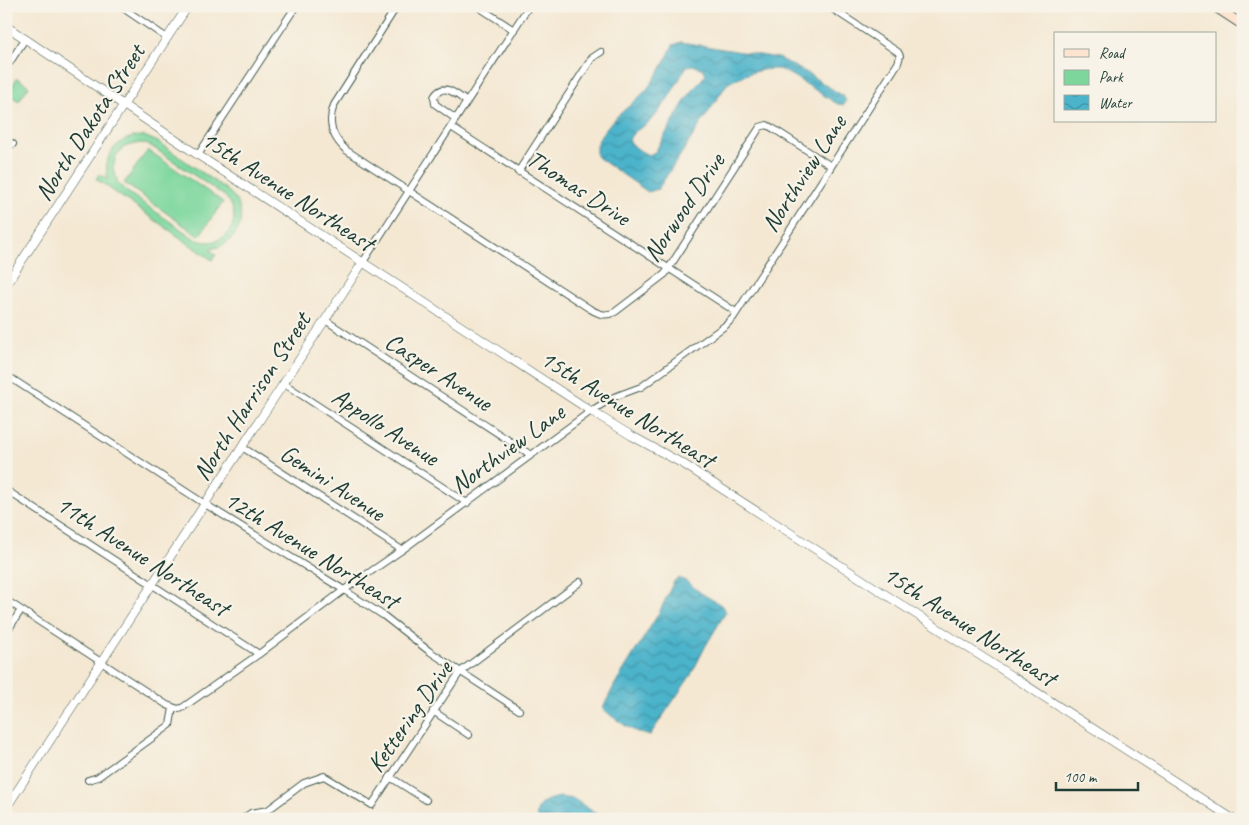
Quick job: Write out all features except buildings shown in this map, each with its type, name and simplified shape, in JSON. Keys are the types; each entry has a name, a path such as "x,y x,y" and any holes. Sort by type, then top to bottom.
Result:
{"main road":[{"path":"1214,6 1243,25"}],"street":[{"path":"120,6 167,38"},
{"name":"North Dakota Street","path":"6,285 188,6"},
{"path":"198,155 296,6"},
{"name":"Norwood Drive","path":"397,6 334,105 330,122 338,142 346,150 602,315 610,315 615,312 661,278 760,127 767,125 831,166"},
{"path":"477,6 514,30"},
{"name":"North Harrison Street","path":"6,808 529,6"},
{"name":"Northview Lane","path":"175,709 190,704 591,411 614,397 641,387 726,325 898,63 900,56 895,50 828,6"},
{"name":"15th Avenue Northeast","path":"6,26 198,155 591,411 685,465 1233,819"},
{"path":"6,68 25,39"},
{"path":"518,172 592,58 601,52"},
{"path":"456,119 435,104 434,97 437,91 449,90 467,102"},
{"name":"Thomas Drive","path":"451,127 736,312"},
{"path":"6,140 13,144"},
{"name":"Casper Avenue","path":"325,320 531,455"},
{"name":"12th Avenue Northeast","path":"6,376 384,616 428,651 519,710"},
{"name":"Appollo Avenue","path":"284,383 467,503"},
{"name":"Gemini Avenue","path":"242,447 402,550"},
{"name":"11th Avenue Northeast","path":"6,490 259,654"},
{"name":"Kettering Drive","path":"242,819 251,814 268,810 304,783 324,776 372,805 460,672 580,582"},
{"path":"6,600 175,709 170,725 98,777 88,780"},
{"path":"6,633 21,610"},
{"path":"433,711 469,735"},
{"path":"390,777 426,800"}],"green space":[{"path":"17,78 29,86 19,101 7,94"},
{"path":"144,136 158,142 227,190 235,198 241,216 240,226 236,234 229,241 221,246 210,249 216,255 212,260 96,179 99,174 108,179 107,162 114,148 127,139","holes":["140,143 146,144 223,195 230,203 234,213 233,222 230,230 224,236 216,241 206,242 195,239 126,191 118,183 113,169 116,156 124,147"]},
{"path":"148,150 223,202 199,236 124,183"}],"water":[{"path":"681,42 778,58 807,73 843,96 846,101 844,105 838,104 778,69 758,71 739,78 727,84 658,189 648,192 596,156 597,146 600,136 614,119 647,89 673,45","holes":["693,65 703,69 706,74 686,99 655,152 649,155 635,147 629,140 630,137 649,122 660,110 687,66"]},
{"path":"679,578 721,605 726,612 691,675 650,735 645,735 611,716 603,708 615,684 659,613 674,581"},
{"path":"560,797 574,799 604,819 537,819 538,809 543,803"}]}
